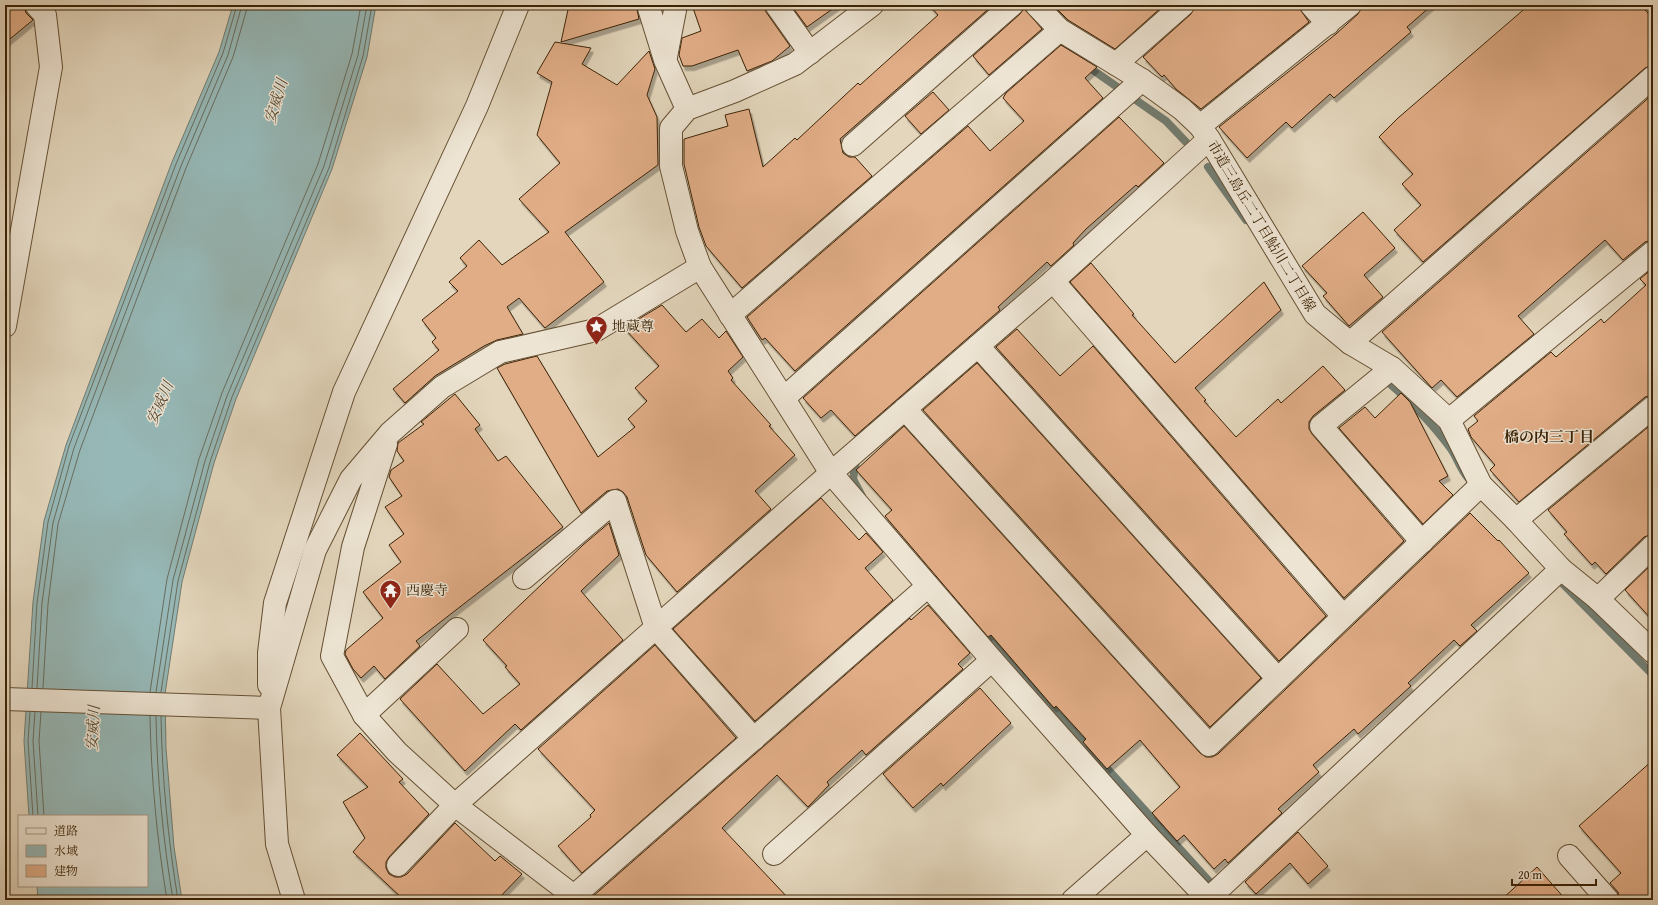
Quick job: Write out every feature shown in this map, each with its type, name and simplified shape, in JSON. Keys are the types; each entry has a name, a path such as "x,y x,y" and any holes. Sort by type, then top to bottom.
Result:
{"street":[{"path":"5,326 51,67 45,15 36,5"},
{"path":"294,900 277,844 269,708 269,653 275,603 344,392 477,106 518,5"},
{"path":"648,5 665,60 687,108"},
{"path":"665,60 676,5"},
{"path":"776,5 810,53"},
{"path":"871,5 795,64 734,91 687,108 671,128 671,166 687,231 700,267 831,473 992,660 1147,835 1208,899 1561,569"},
{"path":"853,145 1012,5"},
{"name":"市道三島丘二丁目鮎川二丁目線","path":"1036,5 1060,30 1142,80 1182,109 1205,133 1315,314 1350,343 1392,368 1449,420 1481,485 1516,520 1561,569 1598,599 1653,652"},
{"path":"1116,64 1183,5"},
{"path":"1311,5 1328,24"},
{"path":"398,865 455,805 831,473 1053,282 1205,133 1350,5"},
{"path":"730,315 1060,30"},
{"path":"1350,343 1653,77"},
{"path":"784,398 1142,80"},
{"path":"1449,420 1653,252"},
{"path":"269,708 314,550 351,479 390,433 442,387 500,352 596,330 700,267"},
{"path":"1053,282 1343,616"},
{"path":"978,346 1278,679"},
{"path":"1392,368 1321,426 1422,542"},
{"path":"1516,520 1653,406"},
{"path":"905,410 1209,745 1481,485"},
{"path":"390,433 353,547 332,656 364,715 397,752 455,805 576,898 928,586"},
{"path":"524,578 615,501 656,628 754,739"},
{"path":"1598,599 1653,546"},
{"path":"364,715 457,629"},
{"path":"774,854 992,660"},
{"path":"5,700 269,708"},
{"path":"1073,900 1147,835"},
{"path":"1569,856 1608,900"}],"water":[{"name":"安威川","path":"233,5 376,5 367,57 332,169 236,399 214,463 182,582 165,694 166,748 174,847 182,900 38,900 37,887 148,887 148,815 29,815 24,741 33,602 44,521 66,445 172,162 219,52"}],"building":[{"path":"5,5 24,5 26,13 33,20 5,43"},
{"path":"569,5 636,5 639,19 561,42"},
{"path":"692,5 764,5 766,12 790,46 772,61 747,71 738,50 692,66 683,66 679,55 682,38 701,31"},
{"path":"791,5 838,5 807,27"},
{"path":"929,5 993,5 840,139 843,153 849,157 855,157 872,176 742,288 706,246 699,227 684,164 684,139 728,126 725,115 749,109 763,167 795,138 797,140 858,83 860,85 938,15"},
{"path":"1053,5 1164,5 1115,49 1068,20"},
{"path":"1195,5 1297,5 1309,22 1201,109 1176,89 1164,75 1162,77 1143,57 1191,14"},
{"path":"1362,5 1432,5 1407,27 1411,32 1334,98 1330,94 1292,128 1286,122 1247,158 1219,127 1336,34 1358,14"},
{"path":"1529,5 1641,5 1653,19 1653,65 1645,68 1423,262 1394,230 1421,205 1402,184 1413,174 1379,137 1398,118"},
{"path":"1024,8 1042,29 989,75 973,56 1020,14"},
{"path":"555,42 591,48 582,64 617,85 649,51 655,69 647,95 657,117 658,165 565,232 604,282 545,328 519,298 507,307 523,334 497,340 484,346 435,376 405,403 393,389 439,350 432,342 436,338 422,320 458,291 449,282 467,266 460,258 479,240 502,265 549,232 519,199 560,163 537,135 552,82 537,73"},
{"path":"1061,45 1097,67 1085,78 1103,98 795,371 765,338 762,340 747,317 968,126 990,151 1024,121 1003,98 1006,93"},
{"path":"933,92 949,110 921,134 905,116"},
{"path":"1653,94 1653,240 1645,242 1623,260 1605,240 1518,316 1534,334 1457,397 1441,380 1432,388 1382,332"},
{"path":"1119,117 1164,163 1138,187 1136,185 1086,229 1073,243 1074,245 1051,266 1047,262 998,307 1000,310 855,436 831,410 821,418 803,398"},
{"path":"1363,212 1395,248 1364,275 1383,297 1349,326 1323,296 1327,293 1302,266"},
{"path":"1091,263 1134,314 1132,315 1175,363 1264,282 1281,310 1195,388 1206,400 1204,401 1236,437 1278,399 1281,403 1323,366 1345,390 1313,416 1309,422 1309,429 1404,541 1344,598 1070,282"},
{"path":"1653,268 1653,395 1645,397 1519,502 1490,470 1495,465 1471,437 1468,429 1478,421 1474,416 1551,352 1556,357 1601,319 1604,323 1646,285 1640,279"},
{"path":"662,305 686,332 702,319 719,338 726,331 743,357 728,371 733,378 731,380 771,425 769,426 795,455 755,491 771,509 677,592 646,555 627,497 623,492 618,489 607,491 581,513 497,368 505,364 537,356 598,457 635,427 628,419 647,401 635,388 659,366 625,329 632,323"},
{"path":"1017,329 1060,376 1093,346 1326,616 1279,661 996,347"},
{"path":"977,363 1261,678 1210,727 923,410"},
{"path":"1401,393 1410,402 1448,476 1439,481 1453,495 1423,524 1339,428 1365,407 1375,418"},
{"path":"455,394 480,425 475,429 498,461 506,456 563,527 416,641 420,646 385,679 374,666 361,678 353,669 345,654 346,650 383,618 363,592 401,562 389,545 404,534 385,507 402,496 389,477 391,470 404,461 397,451 398,443 424,424 421,422"},
{"path":"1653,423 1653,534 1644,537 1606,574 1595,562 1592,565 1564,534 1567,532 1548,510"},
{"path":"904,426 1200,753 1206,757 1212,757 1218,754 1470,513 1498,541 1499,540 1529,573 1471,625 1477,631 1460,646 1454,640 1408,683 1411,686 1358,734 1354,729 1313,765 1319,772 1278,809 1282,813 1228,863 1225,859 1214,869 1184,835 1177,841 1152,813 1180,787 1140,740 1107,769 1083,742 1086,739 1056,706 1054,708 991,635 988,637 885,516 892,510 856,470"},
{"path":"821,498 859,540 866,533 883,552 865,568 893,600 755,721 673,629"},
{"path":"609,523 619,555 581,591 623,640 521,730 515,724 465,771 400,699 437,664 483,714 520,684 505,667 507,666 483,640 583,545"},
{"path":"1653,563 1653,621 1625,590"},
{"path":"928,605 970,653 958,664 963,669 866,755 862,750 827,782 829,785 808,807 777,775 722,828 790,900 591,900 591,898 910,618 911,620"},
{"path":"655,645 736,738 582,873 558,846 591,817 590,815 595,810 538,749"},
{"path":"980,688 1011,723 943,786 941,783 913,808 883,774"},
{"path":"360,733 403,779 399,782 429,814 389,857 386,862 386,868 389,874 395,877 401,877 407,874 455,823 495,861 500,856 522,874 497,900 404,900 353,852 365,838 343,802 368,787 337,755"},
{"path":"1653,760 1653,900 1620,900 1618,892 1610,883 1621,873 1579,826"},
{"path":"1298,832 1328,866 1308,884 1290,863 1256,894 1245,882"},
{"path":"1537,867 1566,900 1501,900"}],"waterway":[{"path":"1021,5 1035,19"},
{"path":"1057,39 1090,68 1166,121 1186,142"},
{"path":"1208,167 1246,220"},
{"path":"1389,383 1430,422 1451,449 1468,478"},
{"path":"856,461 853,479 862,496"},
{"path":"1560,581 1653,675"},
{"path":"960,606 1226,900"}],"place":[{"name":"地蔵尊","path":"597,346"},
{"name":"西慶寺","path":"391,610"}],"district":[{"name":"橋の内三丁目","path":"1549,437"}]}
